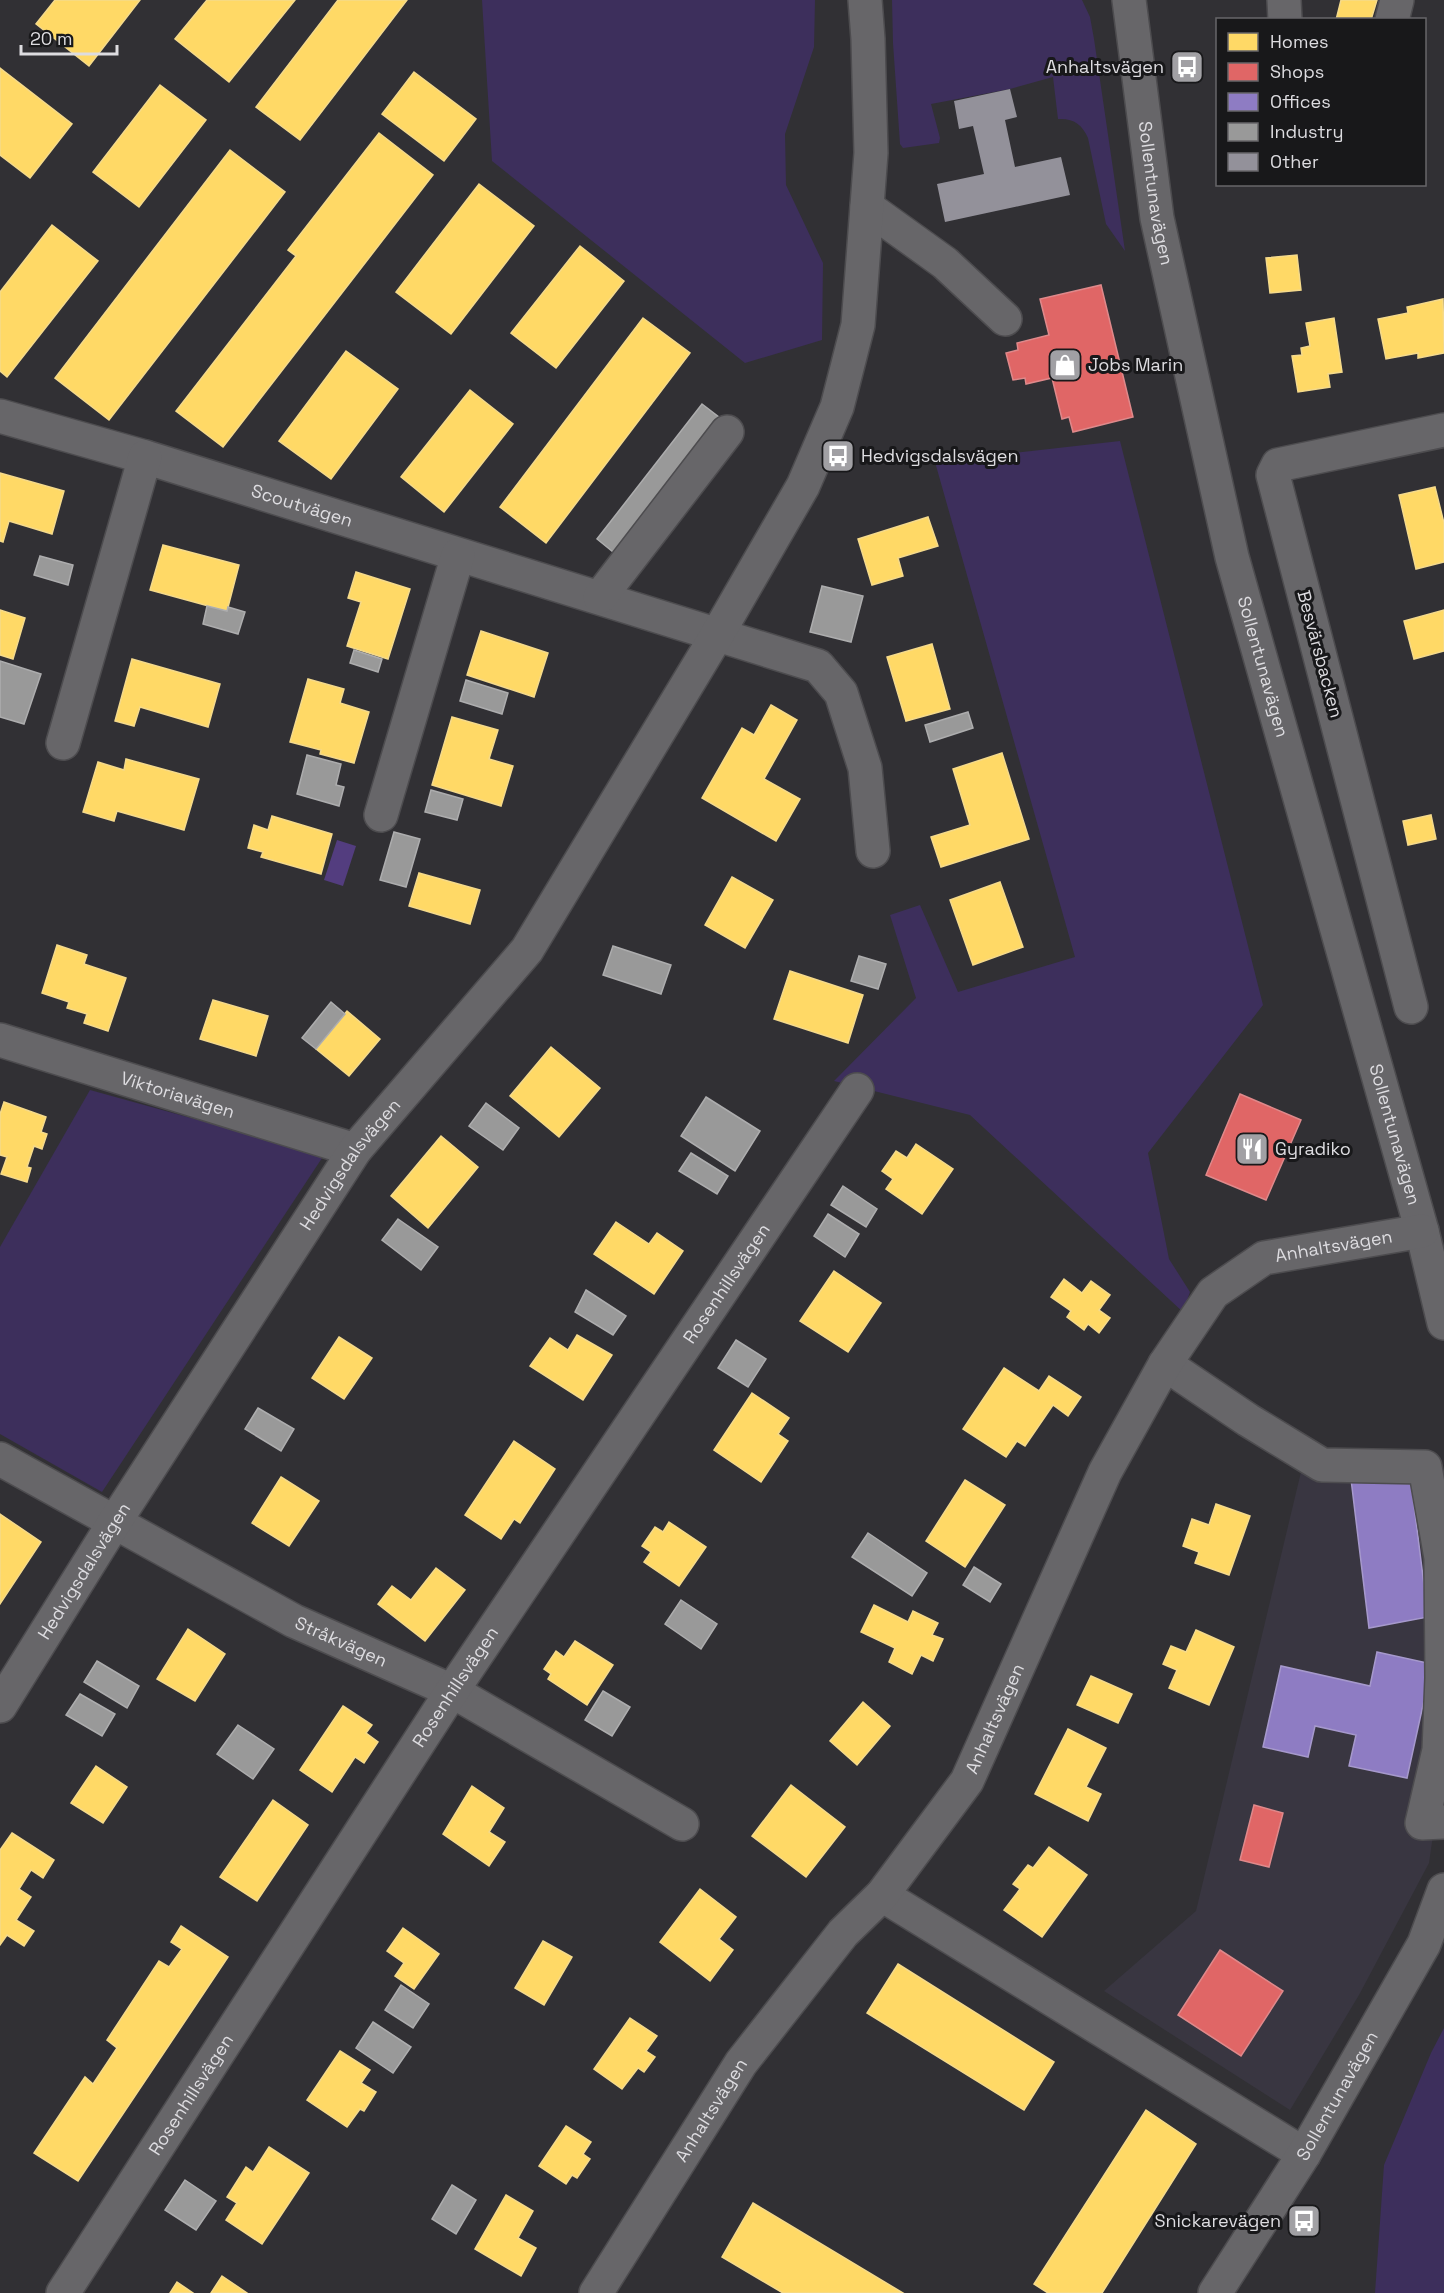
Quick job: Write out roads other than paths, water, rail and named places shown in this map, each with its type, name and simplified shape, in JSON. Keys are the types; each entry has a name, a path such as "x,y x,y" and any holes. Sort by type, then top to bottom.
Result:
{"street":[{"name":"Hedvigsdalsvägen","path":"0,1706 114,1522 355,1150 527,950 717,635 803,486 837,407 858,324 871,153 865,0"},
{"name":"Sollentunavägen","path":"1129,0 1157,218 1232,557 1422,1231 1439,1272 1444,1323"},
{"path":"1284,0 1286,18"},
{"path":"1392,18 1397,0"},
{"path":"867,207 945,263 1005,319"},
{"name":"Scoutvägen","path":"0,416 145,457 717,635"},
{"name":"Besvärsbacken","path":"1411,1007 1273,475 1278,465 1444,430"},
{"path":"600,597 727,432"},
{"path":"63,743 145,457"},
{"path":"381,815 458,555"},
{"path":"717,635 818,666 842,693 865,768 873,851"},
{"name":"Viktoriavägen","path":"0,1040 355,1150"},
{"name":"Rosenhillsvägen","path":"63,2293 452,1691 857,1090"},
{"name":"Anhaltsvägen","path":"596,2293 741,2063 843,1933 882,1895 967,1781 1104,1472 1165,1364 1213,1293 1264,1258 1422,1231"},
{"path":"1165,1364 1248,1420 1322,1465 1425,1467 1441,1558 1442,1678 1439,1750 1422,1823 1444,1822"},
{"name":"Stråkvägen","path":"0,1460 294,1621 452,1691 682,1824"},
{"name":"Sollentunavägen","path":"1215,2293 1304,2154 1424,1944 1444,1890"},
{"path":"882,1895 1304,2154"}],"place":[{"name":"Anhaltsvägen","path":"1187,67"},
{"name":"Jobs Marin","path":"1065,365"},
{"name":"Hedvigsdalsvägen","path":"838,456"},
{"name":"Gyradiko","path":"1252,1149"},
{"name":"Snickarevägen","path":"1304,2221"}]}
